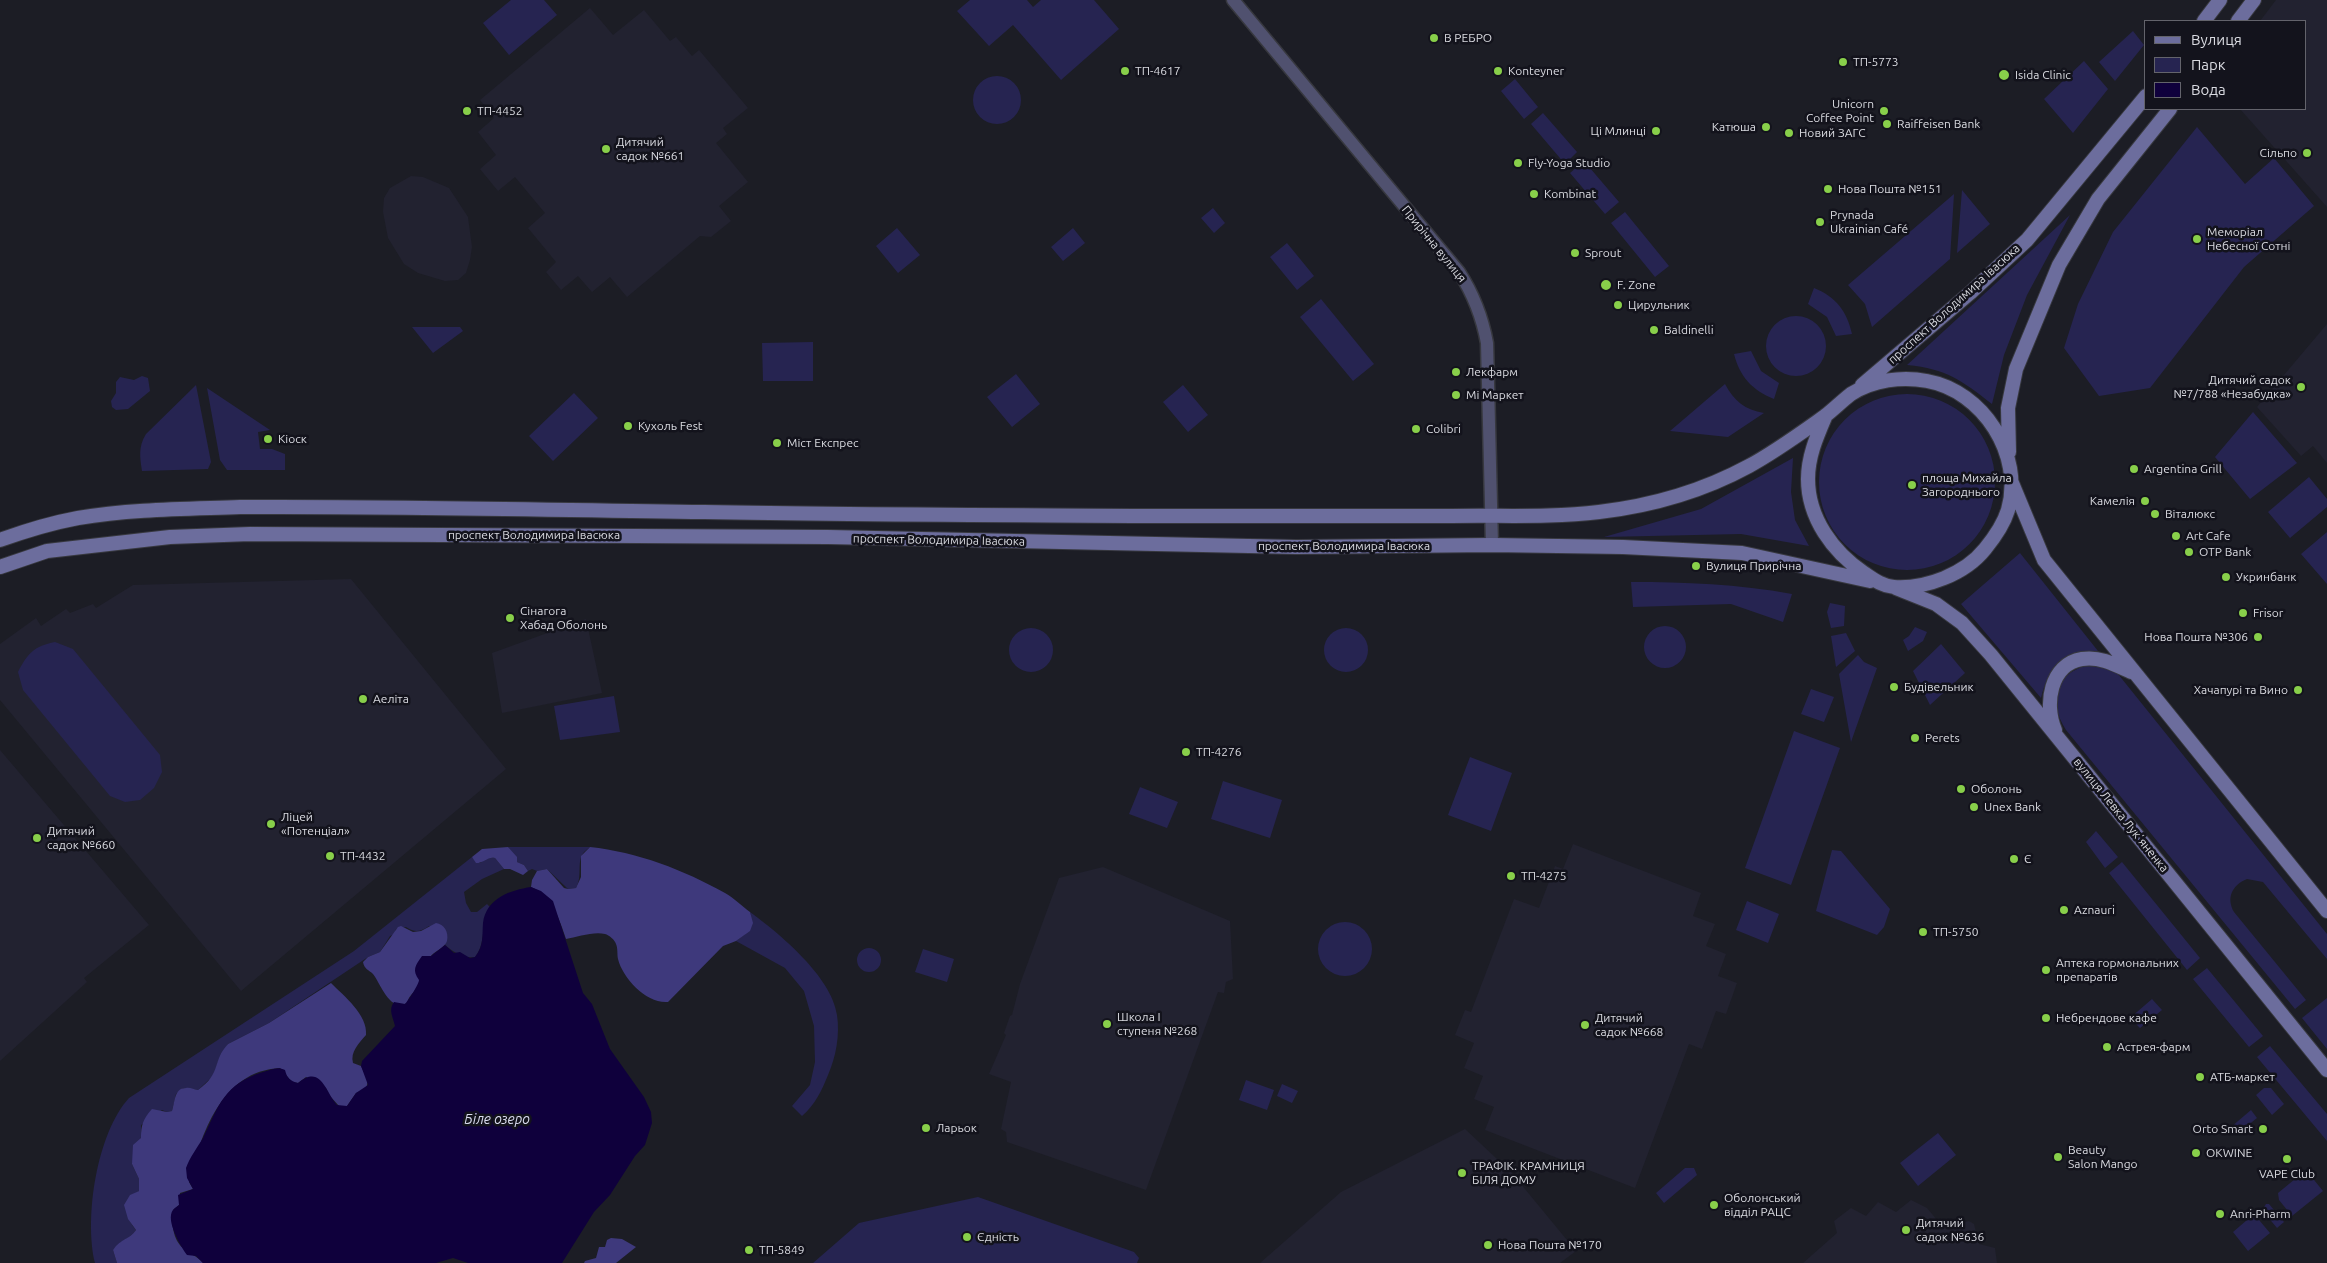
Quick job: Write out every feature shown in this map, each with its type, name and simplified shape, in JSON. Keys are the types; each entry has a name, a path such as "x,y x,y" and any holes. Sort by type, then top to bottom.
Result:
{"main road":[{"path":"2205,20 2220,0"},
{"path":"2239,20 2254,0"},
{"name":"проспект Володимира Івасюка","path":"1854,392 1970,293 2027,240 2074,186 2144,98"},
{"path":"2009,460 1999,436 1983,412 1963,395 1934,382 1904,378 1879,383 1854,392 1826,415 1811,451 1807,483 1814,514 1829,541 1844,558 1878,582 1893,587 1927,583 1958,571 1981,554 1997,532 2008,510 2011,480 2008,408 2016,370 2059,265 2098,198 2169,110"},
{"name":"проспект Володимира Івасюка","path":"0,540 28,530 77,518 132,512 240,507 771,513 1491,516 1595,513 1646,505 1697,489 1750,466 1826,415"},
{"path":"2011,480 2044,560 2327,911"},
{"name":"проспект Володимира Івасюка","path":"0,567 47,551 170,538 250,534 828,537 1296,547 1492,545 1623,547 1742,552 1878,582"},
{"name":"вулиця Левка Лукʼяненка","path":"1893,587 1936,604 1962,623 2058,737 2327,1070"},
{"path":"2058,737 2051,720 2048,705 2053,683 2070,663 2082,659 2097,659 2113,663 2136,675"}],"street":[{"name":"Прирічна вулиця","path":"1233,0 1459,272 1471,291 1482,318 1487,342 1492,545"}],"shaded area":[{"path":"2276,0 2327,0 2327,207 2241,110 2307,110 2307,20 2261,20"},
{"name":"Дитячий садок №661","path":"590,8 613,35 644,10 670,41 676,37 692,56 699,50 748,108 723,128 727,134 716,143 748,182 719,206 731,221 711,237 700,236 627,297 610,277 592,292 578,276 561,290 546,272 556,262 528,228 545,213 515,177 498,191 480,169 496,155 478,132 494,118 480,100"},
{"path":"411,176 423,177 449,188 468,217 472,247 470,260 466,273 458,280 445,281 418,273 404,264 388,238 383,212 384,198 390,188"},
{"name":"Дитячий садок №7/788 «Незабудка»","path":"2327,324 2327,463 2313,446 2301,456 2257,407"},
{"name":"Ліцей «Потенціал»","path":"351,579 506,769 241,991 0,700 0,644 36,618 41,626 66,609 70,613 93,604 96,608 133,585"},
{"path":"586,619 602,693 502,713 492,653"},
{"name":"Дитячий садок №660","path":"0,750 149,925 84,978 87,982 0,1061"},
{"name":"Дитячий садок №668","path":"1573,844 1701,893 1693,916 1715,924 1706,946 1726,954 1718,976 1737,983 1726,1014 1716,1011 1702,1049 1689,1044 1635,1188 1485,1130 1494,1107 1474,1099 1483,1076 1464,1068 1474,1043 1455,1035 1465,1010 1471,1012 1514,899 1539,908 1555,866 1563,869"},
{"path":"508,847 517,857 517,862 524,865 528,871 523,875 510,869 504,869 495,858 476,863 472,857 482,849"},
{"path":"590,847 608,849 660,863 709,885 728,895 750,912 753,923 750,931 736,941 723,946 668,1002 660,1002 644,995 630,982 621,967 617,946 612,938 605,934 596,933 566,939 554,909 544,896 531,887 532,880 537,871 547,869 564,888 576,888 581,877 581,856"},
{"name":"Школа І ступеня №268","path":"1103,867 1230,921 1233,979 1226,982 1224,993 1218,992 1146,1190 1007,1142 1006,1132 1001,1129 1011,1082 989,1074 1006,1035 1004,1033 1012,1015 1020,984 1059,878"},
{"path":"436,923 445,929 447,935 446,943 430,957 420,983 407,1003 395,1004 386,996 373,974 366,968 363,962 368,957 380,952 398,927 401,926 413,932 421,931"},
{"path":"331,983 354,1006 366,1028 366,1035 356,1048 352,1059 353,1063 361,1066 368,1081 366,1089 356,1093 347,1106 340,1107 329,1095 326,1088 306,1077 298,1083 292,1082 280,1068 260,1072 243,1080 228,1093 217,1108 200,1145 194,1164 189,1182 193,1189 180,1193 179,1205 173,1210 172,1220 177,1240 183,1248 203,1263 117,1263 113,1250 136,1230 128,1219 124,1205 130,1195 139,1191 139,1179 132,1164 133,1145 141,1138 143,1122 152,1109 172,1111 179,1090 187,1088 198,1090 206,1084 228,1044 269,1023"},
{"path":"1465,1129 1511,1172 1576,1251 1560,1263 1260,1263 1341,1192"},
{"name":"Дитячий садок №636","path":"1911,1200 1927,1208 1943,1227 1969,1221 1974,1224 1979,1244 1995,1248 1997,1263 1803,1263 1837,1233 1834,1221 1851,1208 1866,1216 1878,1202 1896,1212"},
{"path":"611,1238 622,1239 636,1247 616,1263 584,1263 596,1258 599,1247 605,1247 607,1240"}],"green space":[{"path":"511,0 544,0 557,15 509,55 483,23"},
{"path":"970,0 1027,0 1033,7 1041,0 1094,0 1119,29 1061,80 1013,25 989,46 957,11"},
{"path":"2133,31 2144,45 2115,81 2099,62"},
{"path":"2084,61 2108,89 2073,133 2044,99"},
{"path":"997,76 1006,78 1014,83 1019,91 1021,100 1019,109 1014,117 1006,122 997,124 988,122 980,117 975,109 973,100 975,91 980,83 988,78"},
{"path":"1515,79 1538,107 1524,119 1501,91"},
{"path":"1543,113 1577,152 1565,164 1531,124"},
{"path":"2197,127 2245,184 2274,158 2314,206 2244,267 2150,388 2099,396 2064,348 2078,304 2113,232"},
{"path":"1584,161 1619,202 1605,214 1570,173"},
{"path":"1962,190 1990,224 1957,253"},
{"path":"1954,194 1950,259 1872,327 1865,304 1848,285"},
{"path":"1213,208 1225,223 1214,233 1201,218"},
{"path":"1625,212 1669,266 1655,277 1611,223"},
{"path":"2070,215 2027,295 2004,355 1992,404 1953,377 1933,369 1907,365"},
{"path":"897,228 920,255 898,273 876,246"},
{"path":"1073,228 1085,243 1063,261 1051,247"},
{"path":"1287,243 1314,276 1297,290 1270,257"},
{"path":"1814,288 1834,300 1844,312 1852,334 1836,336 1827,317 1808,304"},
{"path":"1321,299 1374,364 1353,381 1300,317"},
{"path":"1790,316 1802,316 1813,321 1821,329 1826,340 1824,358 1813,371 1802,376 1790,376 1779,371 1771,363 1766,352 1766,340 1771,329 1779,321"},
{"path":"412,327 460,327 463,331 433,353"},
{"path":"813,342 813,381 763,381 762,343"},
{"path":"1751,351 1761,371 1779,383 1774,399 1753,387 1743,376 1734,354"},
{"path":"1016,374 1040,404 1012,427 987,397"},
{"path":"142,376 148,378 150,391 128,409 116,410 112,407 111,401 116,393 116,382 120,377 134,380"},
{"path":"1725,384 1741,404 1751,410 1764,413 1728,437 1670,431"},
{"path":"196,385 211,462 208,469 142,471 140,457 143,439 146,434"},
{"path":"1183,385 1208,415 1188,432 1163,402"},
{"path":"207,388 270,430 258,432 260,449 272,449 285,454 285,470 227,470 220,460"},
{"path":"574,393 598,418 553,461 529,436"},
{"path":"1907,394 1941,401 1963,414 1975,426 1988,448 1995,482 1988,516 1975,538 1963,550 1941,563 1907,570 1873,563 1851,550 1839,538 1826,516 1819,482 1826,448 1839,426 1851,414 1873,401"},
{"path":"2253,412 2297,463 2250,499 2215,457"},
{"path":"1793,458 1791,492 1795,520 1809,546 1741,534 1604,537 1701,509"},
{"path":"2309,477 2327,499 2327,507 2290,538 2268,512"},
{"path":"2327,532 2327,584 2301,554"},
{"path":"2020,553 2098,651 2076,655 2060,663 2049,677 2041,698 1961,604"},
{"path":"1631,582 1712,584 1792,594 1783,622 1731,604 1633,607"},
{"path":"1830,603 1845,606 1844,626 1831,628 1827,612"},
{"path":"1669,626 1677,629 1683,635 1686,647 1683,659 1677,665 1661,668 1653,665 1647,659 1644,643 1647,635 1653,629"},
{"path":"1915,627 1927,632 1923,641 1908,651 1903,640 1909,636"},
{"path":"1031,628 1043,632 1049,638 1053,650 1049,662 1043,668 1031,672 1019,668 1013,662 1009,650 1013,638 1019,632"},
{"path":"1342,628 1350,628 1362,634 1368,650 1362,666 1350,672 1342,672 1330,666 1324,654 1324,646 1330,634"},
{"path":"1846,633 1855,651 1836,667 1831,636"},
{"path":"55,642 73,649 160,755 162,772 154,788 140,800 125,802 110,796 23,690 18,672 25,660 37,648"},
{"path":"1941,644 1965,673 1930,705 1913,671"},
{"path":"1858,655 1864,662 1877,668 1851,742 1839,674"},
{"path":"2090,664 2105,666 2118,674 2327,934 2327,959 2263,882 2247,879 2234,888 2232,892 2231,902 2234,912 2306,1000 2295,1009 2066,730 2057,708 2055,698 2057,690 2061,682 2068,675"},
{"path":"1811,689 1834,697 1824,722 1801,714"},
{"path":"614,696 620,732 560,740 554,706"},
{"path":"1794,731 1840,748 1791,885 1745,868"},
{"path":"1470,757 1512,773 1491,831 1448,815"},
{"path":"1223,781 1282,800 1270,838 1211,819"},
{"path":"1140,787 1178,802 1167,828 1129,814"},
{"path":"2096,831 2118,857 2105,868 2086,842"},
{"path":"508,847 590,847 584,852 580,860 579,879 576,888 568,889 547,869 537,871 532,869 528,871 524,865 517,862"},
{"path":"1832,850 1841,851 1890,909 1884,927 1877,935 1816,911"},
{"path":"472,857 480,863 487,858 495,858 504,869 482,879 464,892 466,903 471,912 477,912 487,904 490,907 485,919 481,945 475,957 463,956 452,950 445,945 447,936 429,926 418,931 406,927 396,929 395,934 390,936 380,952 368,957 269,1023 228,1044 218,1062 214,1075 198,1090 183,1088 176,1094 172,1111 162,1110 141,1125 141,1138 132,1164 139,1179 139,1191 130,1196 128,1211 128,1218 136,1230 113,1250 117,1263 95,1263 91,1223 96,1176 101,1153 109,1132 118,1113 129,1098 354,951"},
{"path":"2122,862 2200,958 2187,970 2109,873"},
{"path":"1747,901 1779,914 1768,943 1736,930"},
{"path":"750,912 789,944 815,971 833,1001 837,1015 838,1038 831,1068 818,1097 802,1116 792,1106 810,1085 815,1062 814,1026 804,991 785,968 736,941 749,929 751,922"},
{"path":"1345,922 1355,924 1364,930 1370,939 1372,949 1370,959 1364,968 1355,974 1345,976 1335,974 1326,968 1320,959 1318,949 1320,939 1326,930 1335,924"},
{"path":"869,948 878,951 881,960 878,969 869,972 860,969 857,960 860,951"},
{"path":"923,949 954,959 947,982 915,972"},
{"path":"2207,968 2263,1036 2249,1047 2193,979"},
{"path":"2327,998 2327,1049 2302,1018"},
{"path":"2152,999 2162,1010 2140,1028 2130,1018"},
{"path":"2270,1046 2327,1114 2327,1141 2257,1057"},
{"path":"1246,1080 1274,1090 1267,1110 1239,1100"},
{"path":"1282,1084 1298,1091 1292,1103 1277,1096"},
{"path":"2264,1088 2271,1088 2284,1104 2272,1115 2256,1095"},
{"path":"2251,1110 2257,1118 2237,1134 2231,1127"},
{"path":"1938,1133 1956,1155 1918,1186 1900,1163"},
{"path":"1685,1168 1694,1168 1697,1175 1664,1203 1656,1193"},
{"path":"2306,1170 2323,1191 2292,1216 2279,1200 2278,1193"},
{"name":"Єдність","path":"978,1197 1134,1252 1139,1258 1137,1263 813,1263 859,1223"},
{"path":"2266,1204 2269,1204 2284,1222 2277,1228 2262,1210"},
{"path":"2254,1214 2270,1233 2248,1251 2233,1232"}],"water":[{"name":"Біле озеро","path":"531,887 541,891 553,901 583,993 592,1004 610,1049 644,1097 651,1112 652,1123 645,1145 635,1156 610,1195 594,1212 562,1263 468,1263 453,1258 436,1263 203,1263 196,1256 187,1255 172,1227 171,1214 173,1209 179,1205 178,1195 193,1189 187,1178 186,1168 224,1097 231,1089 250,1077 279,1068 285,1070 291,1080 298,1083 312,1076 317,1078 322,1082 337,1105 347,1106 356,1093 368,1085 361,1066 362,1061 395,1026 391,1014 392,1005 394,1002 405,1004 413,992 419,980 415,968 422,956 431,956 445,945 454,953 460,952 470,958 475,957 481,945 483,923 489,907 494,901 508,893"}],"place":[{"name":"В РЕБРО","path":"1434,38"},
{"name":"ТП-5773","path":"1843,62"},
{"name":"ТП-4617","path":"1125,71"},
{"name":"Konteyner","path":"1498,71"},
{"name":"Isida Clinic","path":"2004,75"},
{"name":"ТП-4452","path":"467,111"},
{"name":"Unicorn Coffee Point","path":"1884,111"},
{"name":"Raiffeisen Bank","path":"1887,124"},
{"name":"Катюша","path":"1766,127"},
{"name":"Ці Млинці","path":"1656,131"},
{"name":"Новий ЗАГС","path":"1789,133"},
{"name":"Дитячий садок №661","path":"606,149"},
{"name":"Сільпо","path":"2307,153"},
{"name":"Fly-Yoga Studio","path":"1518,163"},
{"name":"Нова Пошта №151","path":"1828,189"},
{"name":"Kombinat","path":"1534,194"},
{"name":"Prynada Ukrainian Café","path":"1820,222"},
{"name":"Меморіал Небесної Сотні","path":"2197,239"},
{"name":"Sprout","path":"1575,253"},
{"name":"F. Zone","path":"1606,285"},
{"name":"Цирульник","path":"1618,305"},
{"name":"Baldinelli","path":"1654,330"},
{"name":"Лекфарм","path":"1456,372"},
{"name":"Дитячий садок №7/788 «Незабудка»","path":"2301,387"},
{"name":"Мі Маркет","path":"1456,395"},
{"name":"Кухоль Fest","path":"628,426"},
{"name":"Colibri","path":"1416,429"},
{"name":"Кіоск","path":"268,439"},
{"name":"Міст Експрес","path":"777,443"},
{"name":"Argentina Grill","path":"2134,469"},
{"name":"площа Михайла Загороднього","path":"1912,485"},
{"name":"Камелія","path":"2145,501"},
{"name":"Віталюкс","path":"2155,514"},
{"name":"Art Cafe","path":"2176,536"},
{"name":"OTP Bank","path":"2189,552"},
{"name":"Вулиця Прирічна","path":"1696,566"},
{"name":"Укринбанк","path":"2226,577"},
{"name":"Frisor","path":"2243,613"},
{"name":"Сінагога Хабад Оболонь","path":"510,618"},
{"name":"Нова Пошта №306","path":"2258,637"},
{"name":"Будівельник","path":"1894,687"},
{"name":"Хачапурі та Вино","path":"2298,690"},
{"name":"Аеліта","path":"363,699"},
{"name":"Perets","path":"1915,738"},
{"name":"ТП-4276","path":"1186,752"},
{"name":"Оболонь","path":"1961,789"},
{"name":"Unex Bank","path":"1974,807"},
{"name":"Ліцей «Потенціал»","path":"271,824"},
{"name":"Дитячий садок №660","path":"37,838"},
{"name":"ТП-4432","path":"330,856"},
{"name":"Є","path":"2014,859"},
{"name":"ТП-4275","path":"1511,876"},
{"name":"Aznauri","path":"2064,910"},
{"name":"ТП-5750","path":"1923,932"},
{"name":"Аптека гормональних препаратів","path":"2046,970"},
{"name":"Небрендове кафе","path":"2046,1018"},
{"name":"Школа І ступеня №268","path":"1107,1024"},
{"name":"Дитячий садок №668","path":"1585,1025"},
{"name":"Астрея-фарм","path":"2107,1047"},
{"name":"АТБ-маркет","path":"2200,1077"},
{"name":"Ларьок","path":"926,1128"},
{"name":"Orto Smart","path":"2263,1129"},
{"name":"OKWINE","path":"2196,1153"},
{"name":"Beauty Salon Mango","path":"2058,1157"},
{"name":"VAPE Club","path":"2287,1159"},
{"name":"ТРАФІК. КРАМНИЦЯ БІЛЯ ДОМУ","path":"1462,1173"},
{"name":"Оболонський відділ РАЦС","path":"1714,1205"},
{"name":"Anri-Pharm","path":"2220,1214"},
{"name":"Дитячий садок №636","path":"1906,1230"},
{"name":"Єдність","path":"967,1237"},
{"name":"Нова Пошта №170","path":"1488,1245"},
{"name":"ТП-5849","path":"749,1250"}]}
